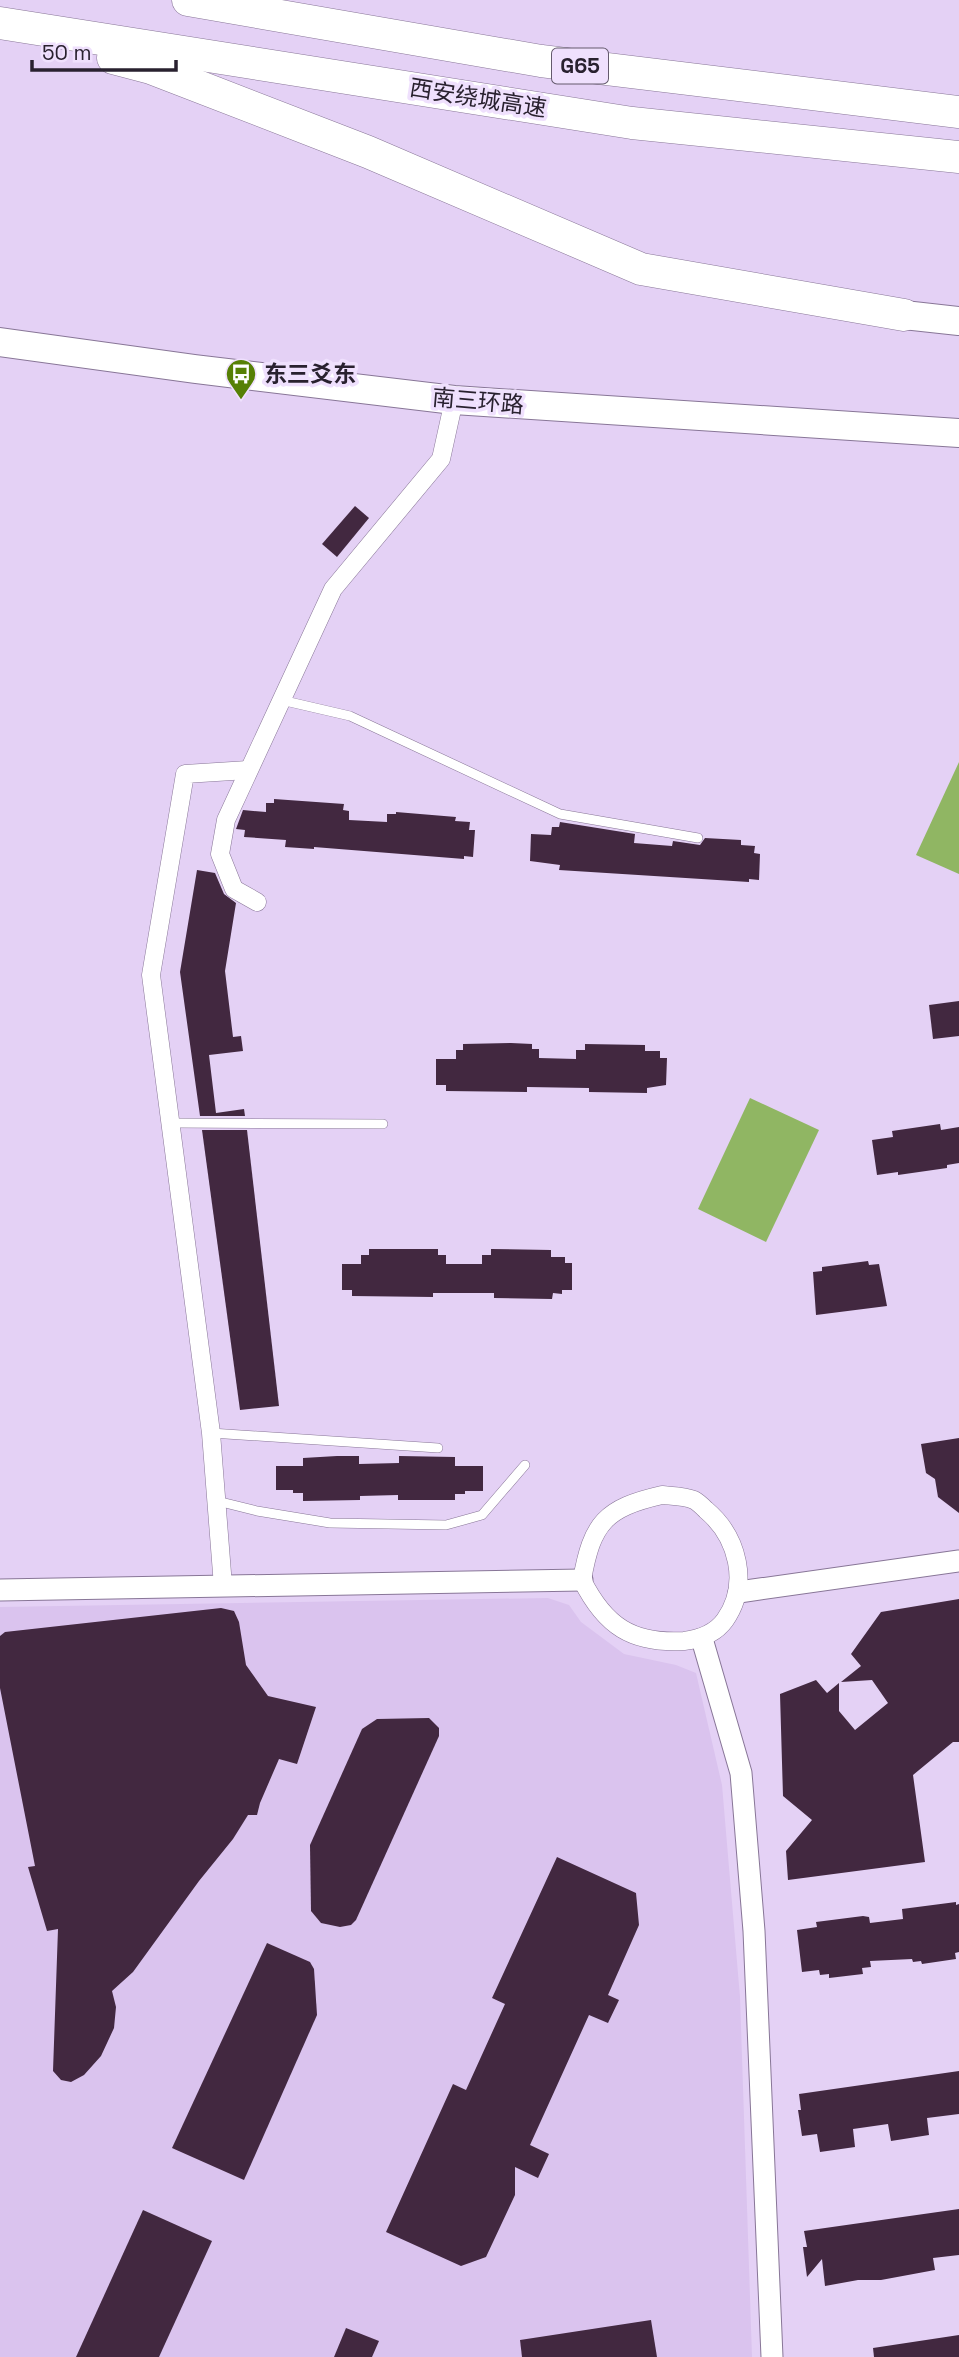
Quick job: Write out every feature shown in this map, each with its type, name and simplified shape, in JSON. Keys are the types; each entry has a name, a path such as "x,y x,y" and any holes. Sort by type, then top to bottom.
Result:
{"highway":[{"name":"西安绕城高速","path":"196,1 541,61 959,112"},
{"name":"西安绕城高速","path":"0,23 632,122 959,157"},
{"path":"0,29 151,68 368,152 640,269 904,315 959,321"},
{"name":"南三环路","path":"0,342 454,400 959,433"}],"street":[{"path":"257,902 233,889 220,854 226,820 333,589 441,459 454,400"},
{"path":"223,1586 211,1433 151,975 185,774 248,770"},
{"path":"662,1495 694,1500 717,1520 734,1545 739,1592 724,1622 702,1639 664,1642 644,1640 621,1629 600,1610 582,1580 587,1552 601,1525 615,1510 662,1495"},
{"path":"739,1592 959,1561"},
{"path":"0,1590 582,1580"},
{"path":"702,1639 741,1773 754,1931 772,2357"}],"lane":[{"path":"280,700 350,716 560,814 698,838"},
{"path":"172,1124 383,1124"},
{"path":"211,1433 438,1448"},
{"path":"217,1501 257,1511 330,1523 446,1525 482,1514 525,1465"}],"shaded area":[{"path":"548,1598 569,1605 581,1622 624,1654 676,1665 696,1673 722,1785 740,1997 752,2357 0,2357 0,1607"}],"green space":[{"path":"959,762 959,874 916,855"},
{"path":"750,1098 819,1130 766,1242 698,1209"}],"building":[{"path":"355,506 369,518 337,557 322,544"},
{"path":"274,799 344,804 343,810 349,811 349,820 387,822 387,814 396,812 456,817 455,821 470,822 469,830 475,830 473,857 464,856 464,859 285,847 286,840 244,837 245,830 236,829 243,810 266,812 266,803 274,803"},
{"path":"560,822 635,834 634,843 672,846 673,841 700,845 705,838 741,840 741,845 755,846 754,853 760,854 759,880 749,879 749,882 559,870 560,865 530,861 531,834 551,835 552,827 559,827"},
{"path":"197,870 215,873 224,894 236,903 225,971 233,1037 241,1036 243,1051 209,1055 216,1113 244,1109 245,1116 200,1116 180,972"},
{"path":"959,1001 959,1036 933,1039 929,1005"},
{"path":"463,1044 532,1044 532,1049 539,1049 539,1058 576,1059 576,1050 585,1050 585,1044 645,1045 645,1051 660,1051 660,1058 667,1058 666,1085 647,1088 647,1093 527,1087 527,1092 446,1091 446,1085 436,1085 436,1059 456,1059 456,1050 463,1050"},
{"path":"940,1124 941,1130 959,1127 959,1163 947,1165 947,1168 877,1175 872,1140 893,1137 892,1131"},
{"path":"202,1130 247,1130 279,1406 240,1410"},
{"path":"369,1249 438,1249 438,1255 446,1255 446,1264 482,1264 482,1255 491,1255 491,1249 551,1250 551,1257 565,1257 565,1263 572,1263 572,1290 562,1290 562,1294 553,1293 552,1299 494,1298 494,1293 433,1293 433,1297 352,1296 352,1290 342,1290 342,1264 361,1264 361,1255 369,1255"},
{"path":"868,1261 869,1265 879,1264 887,1306 816,1315 813,1272 822,1271 822,1267"},
{"path":"959,1438 959,1513 938,1497 935,1479 926,1473 921,1444"},
{"path":"359,1456 359,1464 399,1463 399,1456 455,1457 455,1466 483,1466 483,1491 455,1494 455,1500 398,1500 398,1495 360,1496 360,1500 303,1501 303,1493 276,1490 276,1466 303,1466 303,1458"},
{"path":"959,1599 959,1742 953,1742 913,1775 925,1862 788,1880 786,1851 812,1820 783,1796 780,1694 816,1680 827,1693 839,1683 839,1711 855,1730 888,1703 872,1680 841,1682 861,1666 851,1654 881,1612"},
{"path":"221,1608 234,1611 239,1622 246,1665 268,1696 316,1707 297,1764 279,1759 257,1815 248,1815 133,1972 112,1991 116,2007 114,2028 101,2056 84,2075 71,2082 61,2080 53,2071 58,1929 47,1931 28,1867 35,1866 0,1688 0,1636 5,1632"},
{"path":"429,1718 439,1728 439,1736 356,1920 351,1925 340,1927 321,1923 311,1911 310,1845 362,1729 377,1719"},
{"path":"557,1857 636,1893 639,1925 608,1995 619,2000 608,2023 589,2015 530,2145 549,2154 538,2178 515,2167 515,2195 486,2257 461,2266 386,2232 453,2084 466,2090 505,2004 492,1998"},
{"path":"956,1902 956,1905 959,1904 959,1952 955,1953 956,1959 922,1964 921,1961 913,1962 912,1959 870,1961 871,1967 862,1968 863,1974 829,1978 829,1974 820,1975 819,1970 802,1972 797,1930 817,1927 816,1922 863,1916 869,1917 870,1923 903,1919 902,1909"},
{"path":"267,1943 310,1962 314,1969 317,2015 244,2180 172,2148"},
{"path":"959,2071 959,2114 927,2118 929,2135 891,2141 888,2124 853,2129 855,2147 820,2152 817,2134 802,2136 798,2110 801,2110 799,2094"},
{"path":"959,2209 959,2255 933,2258 935,2270 881,2280 858,2280 825,2286 822,2259 807,2277 804,2231"},
{"path":"143,2210 212,2241 159,2357 76,2357"},
{"path":"651,2320 657,2357 522,2357 520,2340"},
{"path":"346,2328 379,2341 372,2357 334,2357"},
{"path":"959,2335 959,2357 874,2357 873,2348"}],"place":[{"name":"东三爻东","path":"241,401"}]}
